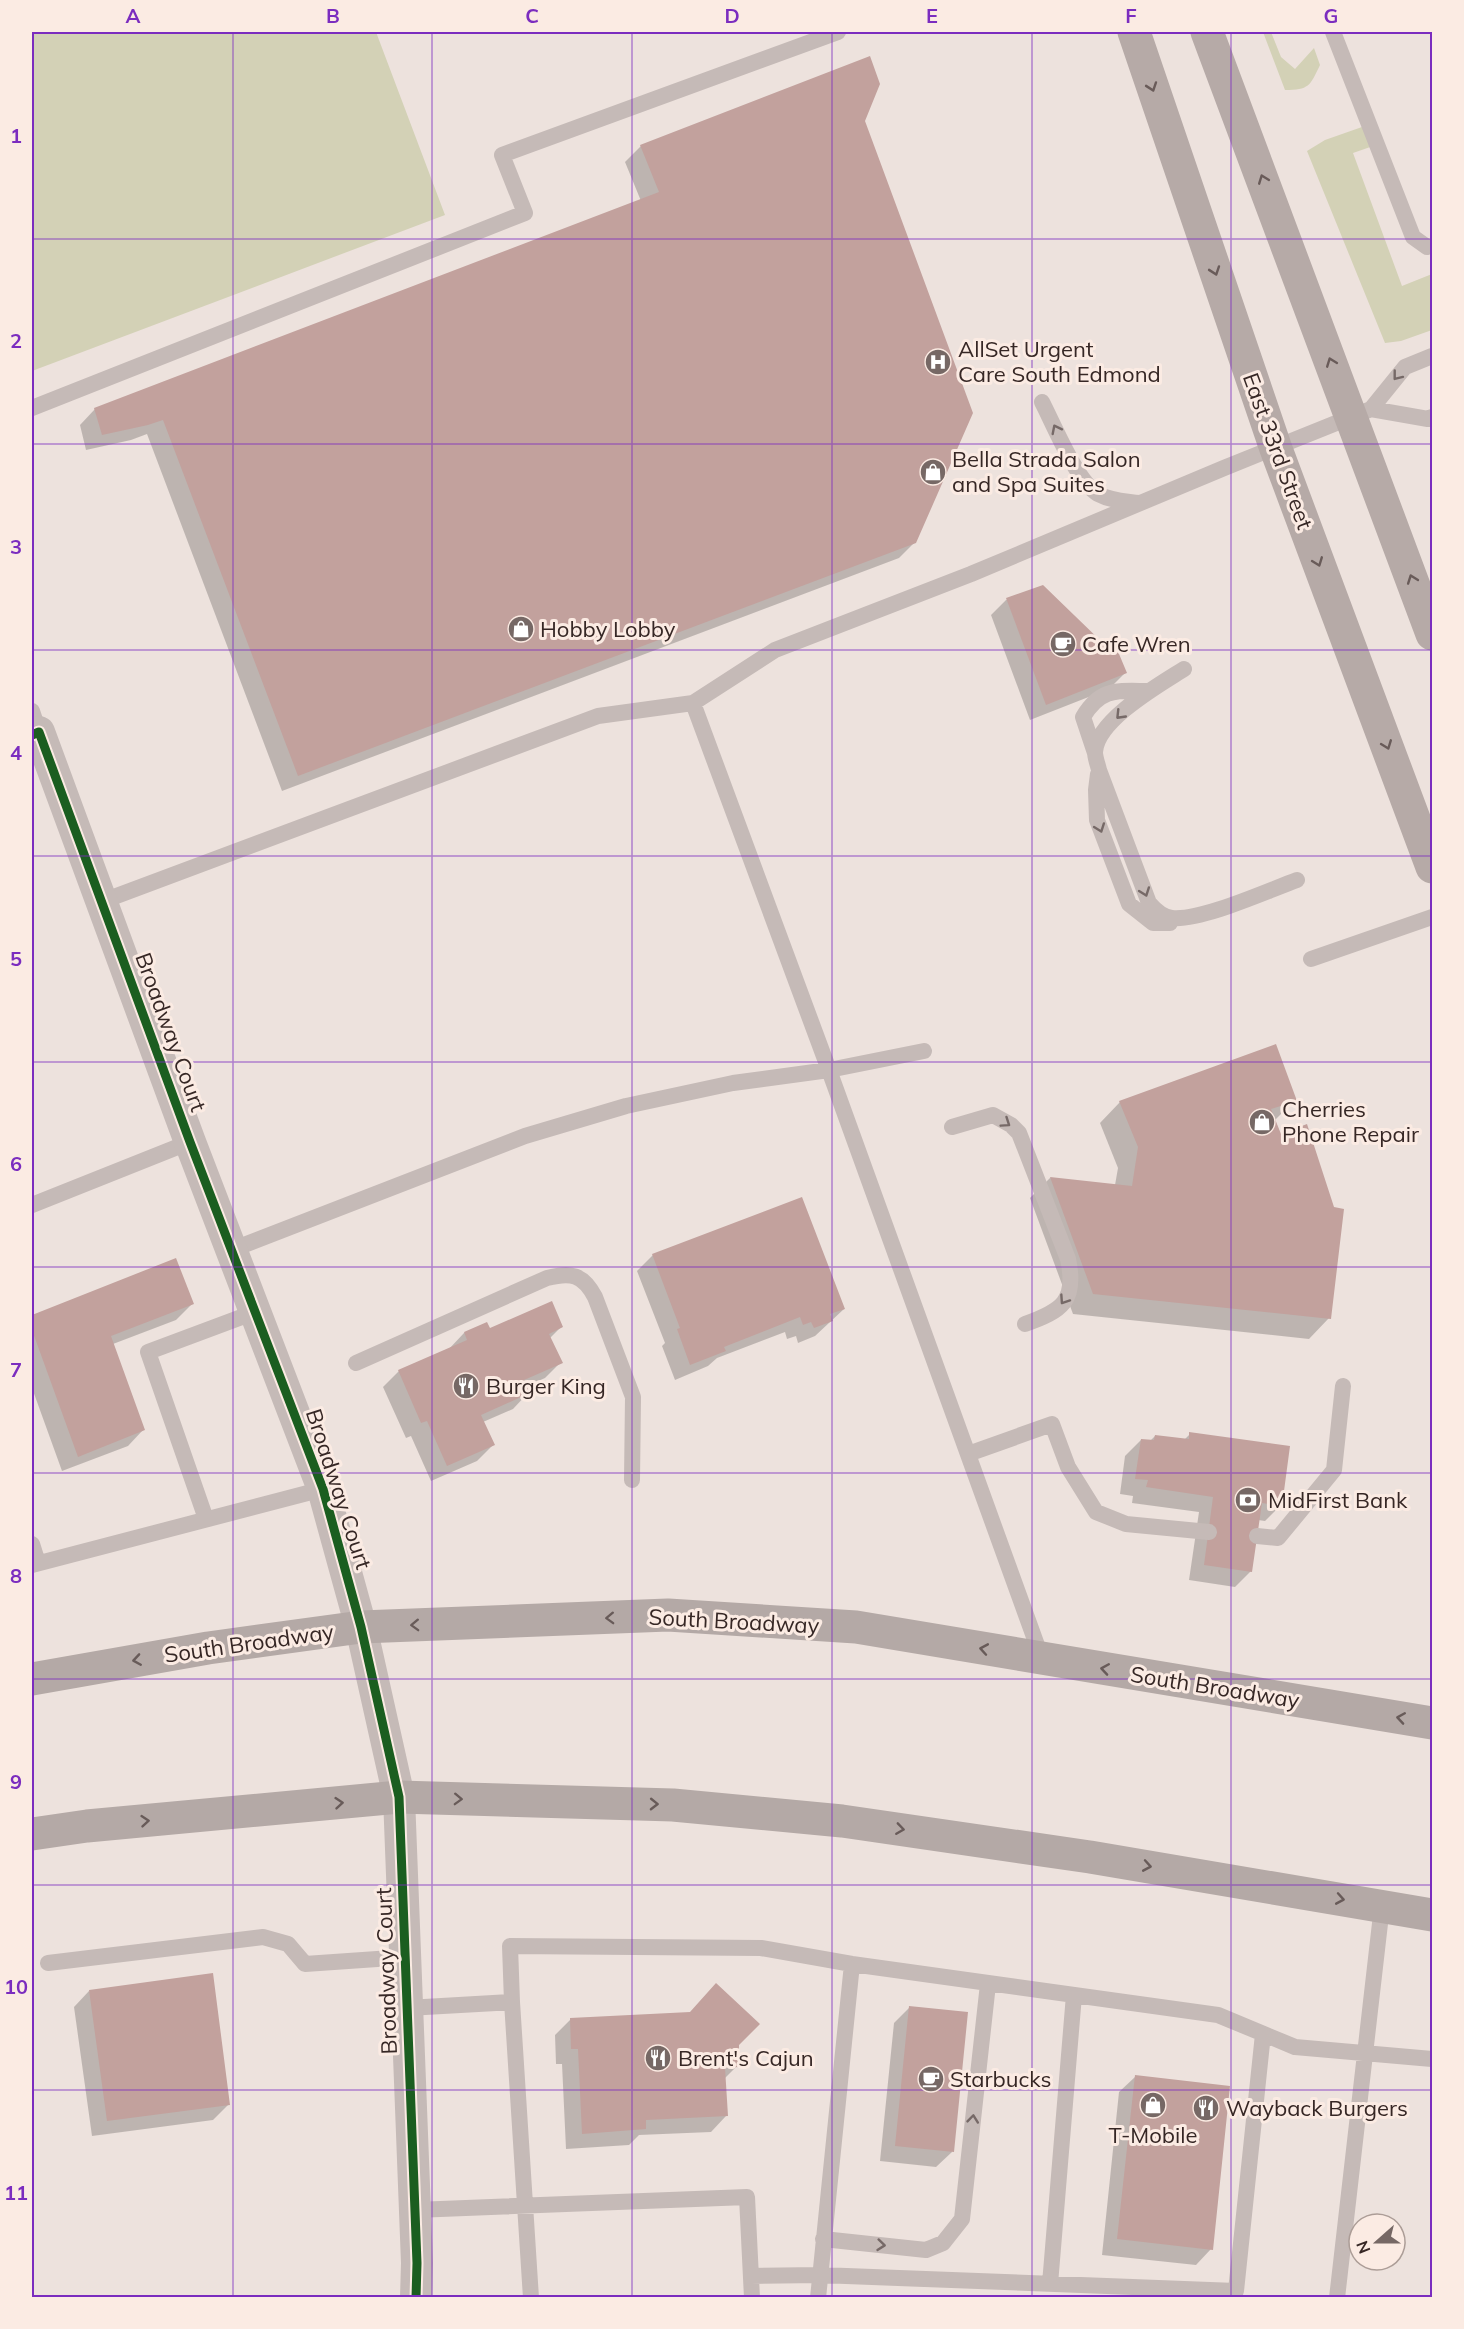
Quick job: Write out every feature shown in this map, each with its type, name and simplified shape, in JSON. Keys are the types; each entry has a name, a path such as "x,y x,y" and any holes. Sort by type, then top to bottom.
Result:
{"main road":[{"name":"East 33rd Street","path":"1134,32 1275,448 1432,867"},
{"path":"1207,32 1362,413 1432,634"},
{"name":"South Broadway","path":"32,1679 196,1650 361,1627 668,1615 856,1627 1432,1723"},
{"path":"32,1834 87,1826 399,1797 673,1805 842,1821 1090,1857 1432,1916"}],"street":[{"name":"Broadway Court","path":"34,726 103,901 190,1142 323,1489 361,1627 399,1797 415,2210 416,2298"}],"lane":[{"path":"32,408 525,213 502,155 838,32"},
{"path":"1333,32 1413,237 1426,247"},
{"path":"103,901 598,716 693,703 775,650 971,574 1362,413 1405,367 1432,356"},
{"path":"1042,402 1082,478 1095,492 1110,499 1140,503"},
{"path":"1362,413 1428,419 1432,417"},
{"path":"1095,753 1100,735 1125,709 1184,669"},
{"path":"1149,691 1110,692 1101,695 1091,704 1083,717 1099,770 1149,903 1157,912 1170,918 1194,918 1297,880"},
{"path":"693,703 830,1070 1042,1659"},
{"path":"1311,959 1432,917"},
{"path":"231,1250 525,1137 626,1106 734,1083 830,1070 924,1051"},
{"path":"952,1127 993,1115 1011,1125 1018,1133 1025,1148 1068,1259 1072,1277 1070,1291 1064,1304 1053,1313 1025,1324"},
{"path":"32,1205 190,1142"},
{"path":"356,1364 547,1278 580,1277 595,1297 633,1397 632,1480"},
{"path":"206,1520 148,1352 255,1312"},
{"path":"1257,1536 1278,1538 1334,1470 1343,1386"},
{"path":"968,1454 1052,1424 1068,1467 1096,1512 1126,1524 1209,1532"},
{"path":"32,1544 35,1564 323,1489"},
{"path":"1337,2298 1382,1906"},
{"path":"48,1963 263,1937 288,1944 305,1964 405,1957"},
{"path":"531,2298 510,1946 761,1948 988,1984 1218,2015 1295,2047 1432,2059"},
{"path":"818,2298 852,1964"},
{"path":"823,2239 926,2250 943,2243 962,2219 988,1984"},
{"path":"1050,2284 1074,1995"},
{"path":"407,2008 512,2002"},
{"path":"751,2276 820,2275 1050,2284 1076,2291 1236,2291 1263,2034"},
{"path":"415,2210 747,2197 752,2298"}],"shaded area":[{"path":"32,32 376,32 445,215 32,371"},
{"path":"1263,32 1271,32 1281,57 1295,69 1314,48 1320,65 1308,85 1304,88 1285,90"},
{"path":"1362,127 1376,145 1353,153 1402,286 1432,274 1432,330 1401,341 1385,343 1307,151 1325,140"}],"building":[{"path":"870,56 880,84 865,121 973,413 916,543 298,776 163,420 102,435 94,408 659,192 640,145"},
{"name":"Cafe Wren","path":"1043,585 1106,646 1114,642 1127,673 1046,705 1006,598"},
{"path":"1276,1044 1297,1101 1271,1109 1281,1134 1307,1124 1334,1207 1344,1209 1331,1319 1093,1294 1050,1177 1132,1186 1138,1147 1119,1101"},
{"path":"802,1197 845,1309 830,1314 833,1321 814,1328 811,1322 803,1325 800,1317 724,1347 726,1351 690,1365 677,1329 680,1328 652,1254"},
{"path":"176,1258 194,1304 111,1336 145,1430 78,1457 32,1330 32,1315"},
{"name":"Burger King","path":"552,1301 563,1327 549,1334 563,1363 524,1380 530,1393 481,1415 495,1445 447,1466 427,1421 421,1423 398,1370 467,1340 464,1332 487,1322 490,1328"},
{"name":"MidFirst Bank","path":"1189,1432 1290,1446 1282,1506 1262,1503 1252,1572 1204,1565 1213,1497 1146,1487 1148,1480 1135,1479 1141,1439 1154,1440 1155,1435 1189,1439"},
{"path":"213,1973 230,2105 107,2121 89,1990"},
{"name":"Brent's Cajun","path":"716,1983 760,2024 739,2045 739,2067 725,2068 728,2116 646,2120 646,2129 582,2134 578,2049 571,2049 570,2018 690,2012"},
{"name":"Starbucks","path":"909,2006 968,2012 954,2152 895,2146"},
{"path":"1135,2075 1230,2086 1213,2250 1117,2239"}],"cycle path":[{"path":"32,735 39,732 190,1142 323,1489 361,1627 399,1797 417,2263 416,2298"}],"place":[{"name":"AllSet Urgent Care South Edmond","path":"938,362"},
{"name":"Bella Strada Salon and Spa Suites","path":"933,472"},
{"name":"Hobby Lobby","path":"521,629"},
{"name":"Cafe Wren","path":"1063,644"},
{"name":"Cherries Phone Repair","path":"1262,1122"},
{"name":"Burger King","path":"466,1386"},
{"name":"MidFirst Bank","path":"1248,1500"},
{"name":"Brent's Cajun","path":"658,2058"},
{"name":"Starbucks","path":"931,2079"},
{"name":"T-Mobile","path":"1153,2105"},
{"name":"Wayback Burgers","path":"1206,2108"}]}
